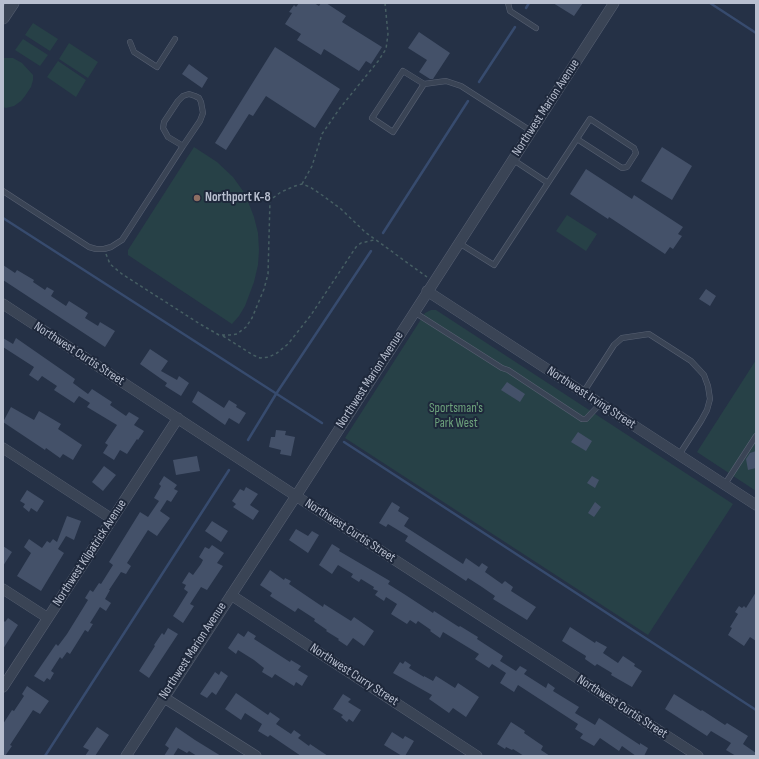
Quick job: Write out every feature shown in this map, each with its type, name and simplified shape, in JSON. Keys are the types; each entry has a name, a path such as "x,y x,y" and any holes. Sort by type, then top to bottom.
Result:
{"street":[{"path":"3,18 13,3"},
{"name":"Northwest Marion Avenue","path":"126,756 163,697 296,496 458,242 614,3"},
{"name":"Northwest Irving Street","path":"427,291 756,505"},
{"name":"Northwest Curtis Street","path":"3,304 296,496 698,756"},
{"name":"Northwest Kilpatrick Avenue","path":"3,687 178,418"},
{"path":"3,448 112,519"},
{"path":"3,589 48,618"},
{"name":"Northwest Curry Street","path":"231,595 477,756"},
{"path":"163,697 256,756"}],"lane":[{"path":"508,3 510,11 536,28"},
{"path":"130,42 134,52 157,67 176,38"},
{"path":"424,84 393,132 372,118 403,71 424,84 446,82 461,86 530,131"},
{"path":"3,191 89,247 104,249 112,247 122,240 200,121 203,113 199,98 189,94 183,96 178,101 164,122 163,128 168,137 183,146"},
{"path":"458,242 494,265 590,119 634,148 636,153 627,167 622,168 577,139"},
{"path":"512,159 548,183"},
{"path":"414,312 502,368 508,370 582,420 586,419 600,404"},
{"path":"583,393 614,345 622,338 649,334 691,361 704,375 708,386 710,399 707,410 678,454"},
{"path":"725,484 756,436"}],"path":[{"path":"302,184 312,166 322,134 340,108 379,60 386,49 388,34 385,3"},
{"path":"104,249 106,258 110,264 122,274 200,324 218,335 237,334 246,327 252,318 264,289 268,274 270,200 281,192 302,184 310,187 340,209 374,240 433,281"},
{"path":"222,335 260,358 269,357 276,353 288,344 311,315 356,247 361,243 374,240"}],"green space":[{"path":"33,23 58,39 50,51 25,35"},
{"path":"23,39 48,55 40,66 15,50"},
{"path":"69,43 98,62 88,78 59,59"},
{"path":"4,58 13,58 22,63 33,75 31,87 21,101 14,106 6,108 3,107"},
{"path":"58,61 86,80 76,97 47,77"},
{"path":"194,147 217,162 233,177 243,191 249,204 258,233 258,265 254,282 245,306 232,324 128,255 128,250"},
{"path":"567,215 597,234 586,251 556,231"},
{"name":"Sportsman's Park West","path":"431,310 436,310 733,504 648,635 345,438 425,313"},
{"path":"756,360 756,491 697,452"}],"building":[{"path":"299,3 314,3 319,6 321,3 326,3 346,16 342,22 382,47 371,64 366,61 359,71 324,49 321,55 297,40 301,34 285,24 292,13 289,12 294,5 296,7"},
{"path":"553,3 583,3 574,16"},
{"path":"419,32 450,53 433,79 430,79 419,72 427,60 408,48"},
{"path":"275,47 340,89 315,128 266,96 253,116 249,114 226,150 215,143"},
{"path":"189,64 208,78 202,88 182,74"},
{"path":"662,147 692,166 672,200 641,181"},
{"path":"586,169 632,199 634,195 683,227 678,234 682,236 673,249 670,247 665,254 609,217 608,219 570,194"},
{"path":"3,265 15,273 17,270 34,280 33,282 45,290 47,287 54,291 51,296 66,306 69,301 88,313 85,318 98,326 100,322 115,331 105,347 3,280"},
{"path":"706,289 716,296 710,306 699,299"},
{"path":"3,338 13,344 16,338 75,379 73,383 88,394 92,389 112,402 110,405 126,416 129,412 139,418 134,425 144,431 127,454 120,450 114,460 103,453 108,445 105,443 117,425 87,407 90,403 79,396 74,403 54,390 57,386 42,376 38,381 29,375 34,367 3,347"},
{"path":"150,349 168,361 161,371 177,380 179,376 189,383 181,396 165,386 167,383 140,364"},
{"path":"507,382 525,394 520,402 501,390"},
{"path":"198,391 224,408 229,400 237,405 236,407 246,413 239,424 229,418 225,425 192,402"},
{"path":"11,407 34,420 39,411 61,424 58,429 82,445 73,460 63,454 60,458 46,448 45,450 3,422"},
{"path":"276,430 286,431 285,435 295,437 291,456 280,454 281,450 269,447 271,437 275,437"},
{"path":"578,432 592,441 586,451 571,442"},
{"path":"756,451 756,468 748,470 746,459 750,453"},
{"path":"197,456 200,471 176,475 173,460"},
{"path":"104,466 116,475 103,491 92,482"},
{"path":"164,476 177,485 174,489 178,491 171,502 167,500 160,511 170,518 157,536 148,530 127,563 131,566 126,574 121,572 109,590 105,599 111,603 106,611 100,607 90,623 93,624 88,632 85,630 70,654 67,652 62,659 60,657 51,671 54,673 50,680 47,678 44,682 34,676 56,644 58,646 67,634 88,600 85,598 90,590 93,592 99,583 101,584 113,565 109,562 140,512 148,517 159,501 154,498 161,486 159,484"},
{"path":"592,476 599,480 595,488 587,483"},
{"path":"246,487 258,494 250,505 259,511 253,520 233,507 236,504 232,501 240,489 244,491"},
{"path":"27,490 44,501 37,512 31,508 29,512 23,507 25,504 20,501"},
{"path":"392,502 400,507 398,511 409,518 404,526 463,564 466,558 479,567 482,563 488,567 485,572 502,584 505,581 513,587 511,591 536,607 527,620 493,599 495,596 482,587 468,578 466,581 405,541 408,536 388,524 386,527 379,523"},
{"path":"595,502 601,507 594,517 588,513"},
{"path":"67,516 81,521 74,540 66,536 58,549 64,553 41,591 17,576 31,553 24,547 29,539 42,548 47,541 50,543 53,539 57,542"},
{"path":"212,521 228,531 221,542 205,531"},
{"path":"296,529 308,536 312,531 319,535 308,553 289,540"},
{"path":"332,544 340,549 339,551 390,581 388,584 433,613 434,611 478,637 477,639 503,656 500,661 516,671 520,666 527,670 524,674 546,688 548,683 555,688 553,691 579,707 575,713 595,725 599,718 640,745 640,743 648,748 644,756 636,756 622,746 619,751 600,738 594,746 580,738 583,734 575,729 578,724 518,685 514,692 500,683 506,673 492,664 489,668 475,659 479,654 443,632 440,638 418,621 416,624 410,620 407,624 391,614 397,604 386,597 384,601 375,595 378,591 373,589 374,587 361,579 359,582 351,577 353,574 338,565 332,574 319,565"},
{"path":"212,545 224,553 217,563 223,566 207,590 201,587 190,604 194,606 183,623 173,616 188,592 184,589 186,585 182,583 189,572 193,575 201,564 203,560 199,557 205,547 209,549"},
{"path":"3,546 12,552 3,566"},
{"path":"270,570 284,580 285,578 291,581 289,584 323,607 324,604 351,621 354,617 374,631 364,646 353,638 347,646 314,621 315,619 298,608 295,612 270,596 272,593 260,585"},
{"path":"756,592 756,641 750,637 744,646 728,635 732,628 730,627 738,614 735,612 739,606 742,608 744,606 746,608"},
{"path":"8,618 18,625 3,649 3,620 5,622"},
{"path":"570,627 595,643 596,641 607,647 603,653 618,663 623,656 635,664 634,666 642,671 632,687 611,675 612,673 597,664 595,666 585,659 586,656 562,641"},
{"path":"168,628 178,634 149,678 139,671 162,633 164,635"},
{"path":"248,631 256,636 254,639 290,662 291,660 301,666 298,670 308,676 302,686 296,682 294,686 275,674 272,678 262,672 264,668 254,660 238,650 236,654 228,648 238,633 244,637"},
{"path":"405,661 411,665 409,668 424,677 433,681 436,676 455,688 458,683 479,697 466,717 453,708 449,713 429,699 432,695 393,673 400,662 403,664"},
{"path":"221,671 228,676 216,695 212,692 207,698 200,694 215,672 219,675"},
{"path":"27,686 49,701 40,714 33,710 10,745 12,746 5,756 3,756 3,724 24,696 22,694"},
{"path":"236,693 268,715 270,712 280,719 276,724 291,734 294,730 301,735 298,738 309,746 310,744 328,756 301,756 270,735 268,737 258,731 262,724 245,713 241,720 225,709"},
{"path":"343,694 351,699 348,702 361,710 353,722 349,719 347,722 341,717 343,715 333,709"},
{"path":"674,694 725,725 727,723 748,736 743,744 756,753 756,756 736,756 726,750 731,743 711,731 707,736 665,709"},
{"path":"511,722 543,746 541,750 550,756 524,756 513,749 512,750 506,747 505,749 497,744"},
{"path":"97,727 109,735 95,756 85,756 89,750 83,747"},
{"path":"176,727 221,756 197,756 189,751 187,753 178,748 173,756 164,756 169,748 165,745"},
{"path":"392,732 403,739 405,736 414,741 405,756 402,756 384,745"}],"waterway":[{"path":"526,8 529,3"},
{"path":"710,3 756,33"},
{"path":"479,82 515,27"},
{"path":"383,233 468,101"},
{"path":"3,218 322,423"},
{"path":"248,440 276,394 371,251"},
{"path":"344,442 756,710"},
{"path":"45,756 229,470"}],"place":[{"name":"Northport K-8","path":"197,198"}]}
